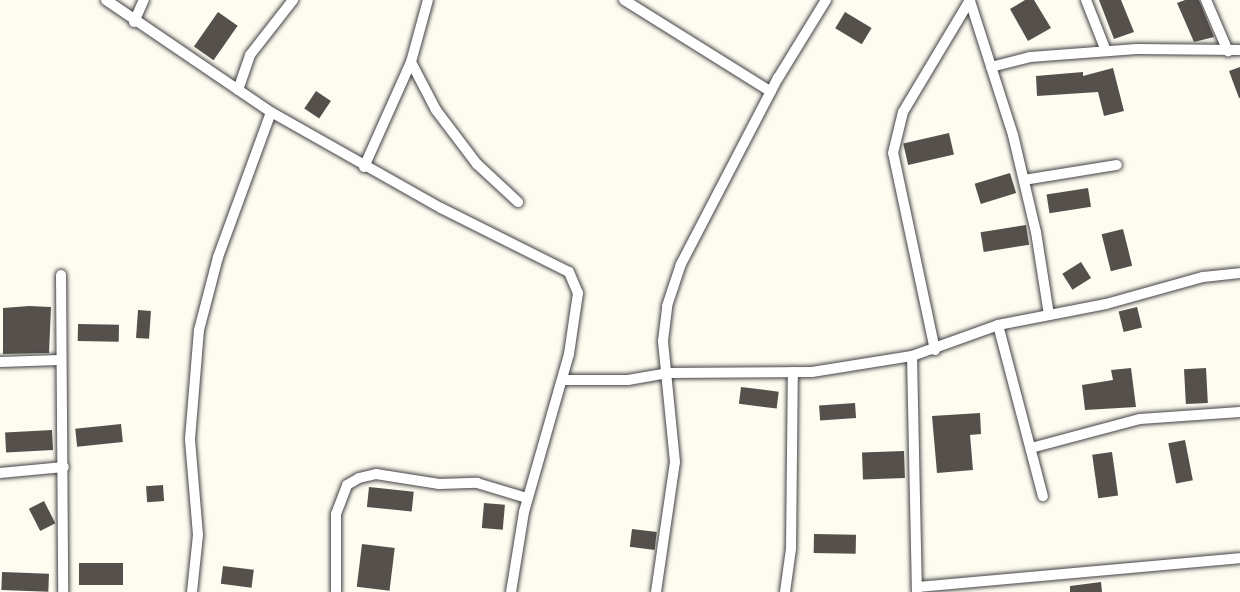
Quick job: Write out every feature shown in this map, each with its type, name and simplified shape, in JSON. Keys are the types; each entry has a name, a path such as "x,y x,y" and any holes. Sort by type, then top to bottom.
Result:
{"street":[{"path":"106,0 134,22 271,112 364,167 568,272 578,293 562,380 528,498 511,592"},
{"path":"134,22 144,0"},
{"path":"238,90 250,55 293,0"},
{"path":"364,167 411,62 428,0"},
{"path":"624,0 771,93"},
{"path":"656,592 674,484 666,317 681,264 771,93 826,0"},
{"path":"970,0 1024,180 1049,315"},
{"path":"935,350 893,153 903,112 970,0"},
{"path":"1086,0 1106,51"},
{"path":"1206,0 1228,51"},
{"path":"991,67 1030,57 1106,51 1240,50"},
{"path":"411,62 436,110 477,164 518,202"},
{"path":"192,592 198,535 190,439 200,330 218,257 271,112"},
{"path":"1024,180 1117,165"},
{"path":"562,380 628,380 667,373 793,372 912,356 935,350 998,325 1049,315 1203,277 1240,273"},
{"path":"62,275 59,360 64,467 63,592"},
{"path":"998,325 1043,496"},
{"path":"912,356 917,590 1240,558"},
{"path":"0,362 59,360"},
{"path":"785,592 791,549 793,372"},
{"path":"1031,448 1140,419 1240,412"},
{"path":"0,473 64,467"},
{"path":"336,592 336,514 347,485 359,478 376,474 439,484 477,483 528,498"}],"building":[{"path":"1025,0 1034,0 1051,28 1028,41 1010,9"},
{"path":"1099,0 1121,0 1134,32 1114,39"},
{"path":"1185,0 1199,0 1214,37 1194,42 1177,3"},
{"path":"218,12 238,26 214,60 194,46"},
{"path":"845,12 872,28 862,44 835,28"},
{"path":"1240,67 1240,98 1239,98 1229,71"},
{"path":"1113,68 1124,111 1104,116 1098,92 1037,96 1036,76 1083,72 1083,76"},
{"path":"316,91 331,101 319,118 304,108"},
{"path":"949,133 954,154 908,165 903,144"},
{"path":"1010,173 1016,193 981,204 975,184"},
{"path":"1088,188 1091,207 1049,213 1047,195"},
{"path":"1026,225 1029,245 984,252 981,232"},
{"path":"1123,229 1132,266 1111,271 1102,234"},
{"path":"1081,262 1091,278 1072,290 1062,274"},
{"path":"51,307 49,353 3,354 3,308"},
{"path":"1137,307 1142,327 1124,332 1119,312"},
{"path":"138,310 151,311 149,339 136,338"},
{"path":"78,324 119,325 119,342 78,341"},
{"path":"1131,368 1136,407 1085,410 1082,385 1113,380 1111,370"},
{"path":"1206,368 1208,403 1186,404 1184,369"},
{"path":"741,387 779,392 777,409 739,404"},
{"path":"855,403 856,418 820,420 819,406"},
{"path":"980,413 981,434 970,435 973,470 937,473 932,416"},
{"path":"121,424 123,442 77,447 75,429"},
{"path":"52,430 53,450 6,452 5,432"},
{"path":"1185,440 1193,480 1176,483 1168,443"},
{"path":"904,451 905,478 863,479 862,452"},
{"path":"1112,452 1118,496 1098,498 1092,455"},
{"path":"163,485 164,501 147,502 146,486"},
{"path":"369,487 414,492 412,512 367,507"},
{"path":"44,501 55,523 40,531 29,509"},
{"path":"484,503 505,505 503,530 482,528"},
{"path":"632,529 657,532 655,550 630,547"},
{"path":"814,534 856,535 856,554 814,553"},
{"path":"362,544 395,548 390,591 357,587"},
{"path":"79,563 123,563 123,585 79,585"},
{"path":"223,566 254,570 252,588 221,584"},
{"path":"2,572 49,574 48,592 1,590"},
{"path":"1101,582 1102,592 1070,592 1070,586"}]}
